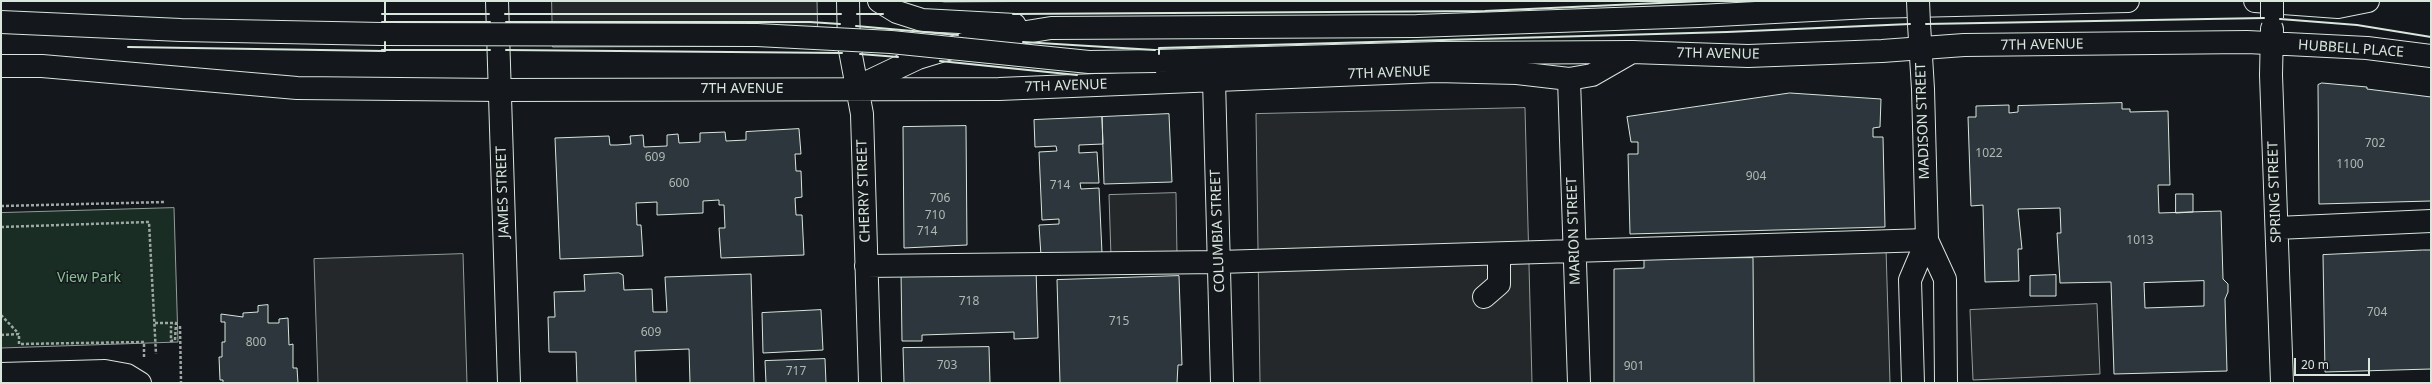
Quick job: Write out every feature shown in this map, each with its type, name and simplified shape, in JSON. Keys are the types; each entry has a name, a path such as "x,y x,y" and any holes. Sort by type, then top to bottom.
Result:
{"main road":[{"name":"JAMES STREET","path":"497,1 509,383"},
{"name":"CHERRY STREET","path":"848,1 849,45 862,114 870,383"},
{"path":"879,1 897,12 922,20 1051,28 1417,26 1699,16 1869,7 2128,1"},
{"name":"MADISON STREET","path":"1918,1 1920,49 1924,89 1927,240 1945,279 1946,383"},
{"path":"2255,1 2338,7 2368,1"},
{"name":"SPRING STREET","path":"2272,10 2271,75 2282,383"},
{"path":"1,22 181,30 382,34 757,35 891,42 1089,62 1439,53 1632,52"},
{"path":"857,88 925,56 977,40 1051,28"},
{"name":"7TH AVENUE","path":"1,66 42,66 297,88 500,90 999,88 1436,71 1517,73 1569,79 1592,75 1632,52 1748,56 1920,49 1964,45 2272,44"},
{"name":"HUBBELL PLACE","path":"2272,44 2367,48 2431,56"},
{"name":"MARION STREET","path":"1569,79 1579,383"},
{"name":"COLUMBIA STREET","path":"1214,80 1222,383"},
{"path":"2277,228 2431,221"},
{"path":"866,266 1219,262 1927,240"},
{"name":"MADISON STREET","path":"1914,383 1910,280 1927,240"},
{"path":"1484,297 1499,284 1499,254"},
{"path":"1,374 106,371 127,375 140,383"}],"path":[{"path":"1,206 166,202"},
{"path":"1,227 150,222 151,285 155,323 156,354"},
{"path":"1,315 19,334 19,344 144,342 144,360"},
{"path":"155,323 176,323 175,340 171,341 171,326"},
{"path":"180,326 181,383"},
{"path":"1,335 19,334"}],"green space":[{"name":"View Park","path":"174,208 178,342 1,348 1,213"}],"shaded area":[{"path":"552,1 817,1 818,46 553,47"},
{"path":"939,1 1085,1 945,2"},
{"path":"1525,108 1532,383 1260,383 1256,114"},
{"path":"1176,193 1177,255 1111,257 1109,195"},
{"path":"1886,248 1890,383 1752,383 1748,253"},
{"path":"463,254 467,383 318,383 314,259"},
{"path":"2097,304 2100,374 1973,380 1970,310"}],"building":[{"path":"2322,83 2367,87 2367,89 2431,97 2431,201 2319,204 2318,85"},
{"path":"1790,93 1881,99 1880,127 1873,128 1873,137 1883,137 1885,227 1630,234 1628,154 1638,154 1638,142 1631,142 1627,117"},
{"path":"2122,103 2122,109 2130,109 2130,112 2168,111 2170,185 2158,185 2159,213 2221,211 2223,279 2228,284 2228,292 2225,299 2227,371 2114,374 2111,282 2060,283 2057,233 2061,233 2060,208 2018,209 2022,249 2018,249 2019,281 1985,282 1983,205 1971,206 1968,117 1976,117 1976,106 2009,105 2009,113 2018,112 2018,106","holes":["2204,281 2204,306 2145,308 2144,283"]},
{"path":"1169,114 1172,182 1104,184 1102,117"},
{"path":"1102,117 1103,144 1079,145 1079,153 1097,152 1099,183 1080,183 1081,189 1099,188 1102,253 1041,256 1039,225 1059,224 1059,219 1042,220 1039,152 1057,151 1056,146 1035,147 1034,120"},
{"path":"966,126 967,245 904,248 903,127"},
{"path":"799,129 801,154 795,154 796,171 801,171 802,197 795,198 796,215 802,215 804,255 721,258 719,228 725,228 724,205 719,205 719,200 703,201 703,213 657,215 657,202 636,203 637,225 641,225 643,256 560,259 555,138 609,136 610,145 617,145 631,144 630,136 643,135 644,147 667,146 667,135 678,134 679,143 700,142 700,133 725,132 726,141 746,140 746,132"},
{"path":"2176,194 2193,194 2193,212 2176,213"},
{"path":"2431,250 2431,369 2325,372 2323,255"},
{"path":"1753,258 1754,383 1614,383 1614,269 1644,268 1644,259"},
{"path":"1036,268 1038,338 1014,339 1014,332 922,335 922,341 902,341 901,271"},
{"path":"619,273 623,275 624,290 652,289 653,312 667,312 665,277 751,274 754,383 690,383 689,349 635,351 636,383 577,383 576,352 549,352 548,317 555,317 554,292 585,291 584,275"},
{"path":"2056,275 2056,296 2030,296 2030,276"},
{"path":"1179,276 1182,365 1178,365 1177,383 1060,383 1057,280"},
{"path":"268,305 268,323 279,323 279,319 288,318 289,345 293,344 293,368 297,368 298,383 223,383 223,380 220,380 219,357 222,357 222,342 225,342 225,322 221,322 221,314 243,317 243,313 258,312 258,306"},
{"path":"821,310 823,350 763,353 762,313"},
{"path":"989,347 990,383 904,383 903,348"},
{"path":"825,359 826,383 766,383 765,361"}],"wall":[{"path":"385,1 385,22"},
{"path":"1013,14 1485,11 1703,1"},
{"path":"382,14 489,14"},
{"path":"505,14 841,14"},
{"path":"857,14 883,14"},
{"path":"1926,24 2264,18"},
{"path":"2280,19 2357,25 2431,37"},
{"path":"382,22 490,22"},
{"path":"506,22 810,22 840,24"},
{"path":"1159,54 1159,48 1727,32 1910,24"},
{"path":"856,26 958,35"},
{"path":"128,47 385,51 385,42"},
{"path":"1023,42 1155,50"},
{"path":"382,50 490,50"},
{"path":"506,50 842,53"},
{"path":"860,54 898,57"},
{"path":"940,61 1077,75"}]}
